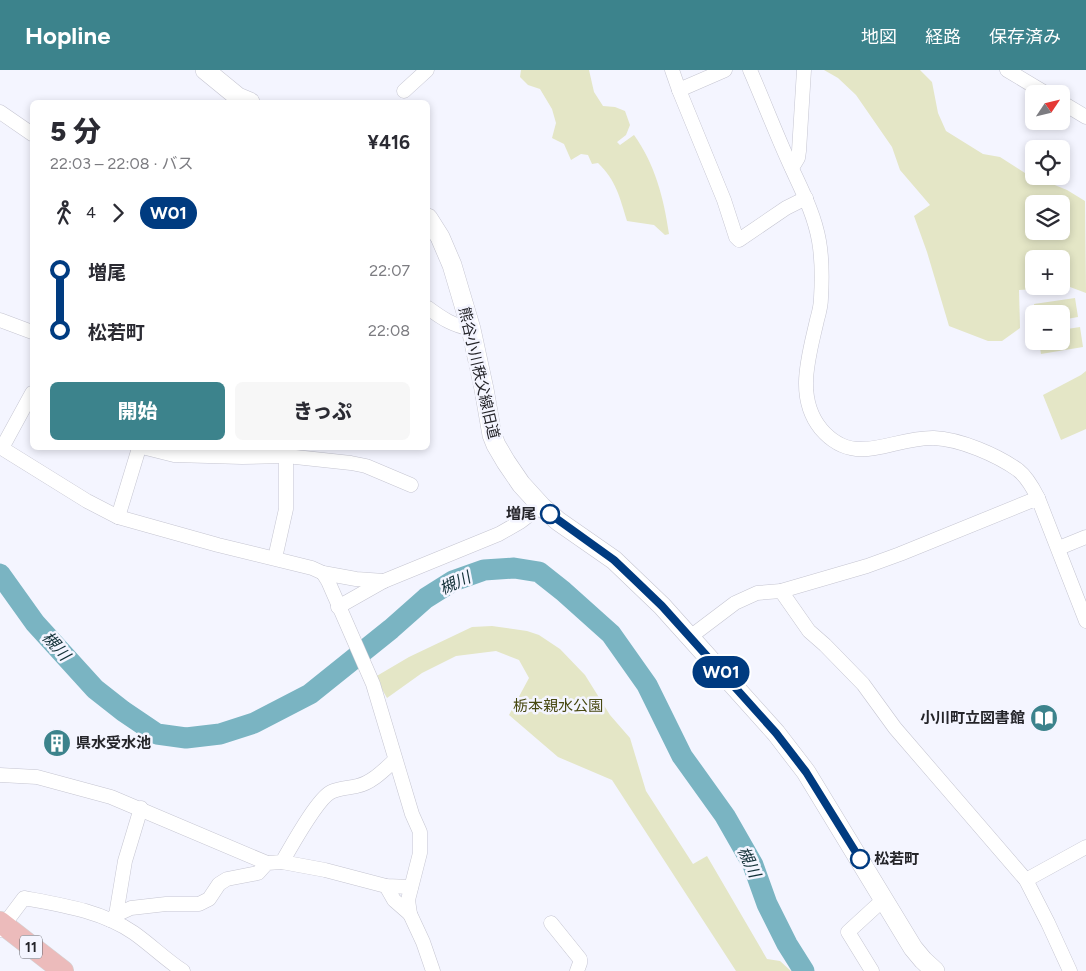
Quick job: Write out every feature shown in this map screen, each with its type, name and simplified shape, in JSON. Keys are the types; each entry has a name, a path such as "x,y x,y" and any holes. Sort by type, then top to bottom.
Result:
{"main road":[{"name":"11","path":"1,926 62,971"}],"street":[{"path":"205,70 229,91 246,100"},
{"path":"404,91 427,70"},
{"path":"672,70 717,181 736,237 739,240 786,208 806,198"},
{"path":"679,90 725,70"},
{"path":"750,70 806,198 819,242 822,300 805,374 810,408 820,427 839,444 863,450 934,438 965,445 993,456 1019,471 1031,484 1038,498 1086,620"},
{"path":"792,168 799,152 804,70"},
{"path":"1007,70 1032,85"},
{"path":"1070,107 1086,117"},
{"path":"0,112 30,133"},
{"name":"熊谷小川秩父線旧道","path":"430,222 444,246 471,329 489,421 496,445 521,484 558,521 614,560 662,606 776,733 806,772 913,948 922,960 935,971"},
{"path":"430,310 444,321 471,329"},
{"path":"0,320 30,331"},
{"path":"30,397 1,448 118,518 275,558 323,573 356,579 384,581"},
{"path":"118,518 138,450"},
{"path":"154,450 174,455 242,457 286,452 366,466 411,485"},
{"path":"275,558 286,509 286,452"},
{"path":"690,637 735,603 757,593 781,591 900,554 1038,498"},
{"path":"338,607 384,581 499,534 520,522 541,506"},
{"path":"1059,548 1086,537"},
{"path":"323,573 373,684 412,814 420,832 420,853 408,900 410,914 433,971"},
{"path":"781,591 809,631 863,684 895,728 1026,880 1048,922 1070,971"},
{"path":"282,862 324,797 331,792 359,786 380,774 395,760"},
{"path":"0,775 37,777 111,797 141,808 267,863 282,862 325,870 386,886 411,887"},
{"path":"113,917 125,862 141,808"},
{"path":"1026,880 1086,847"},
{"path":"113,917 131,908 166,904 199,904 209,899 219,884 227,880 258,873 267,863"},
{"path":"386,886 394,900 410,914"},
{"path":"1,926 24,898 113,917 183,971"},
{"path":"872,971 848,932 884,899"},
{"path":"551,923 580,959 577,971"}],"green space":[{"path":"521,70 589,70 594,92 603,106 615,107 625,111 630,125 626,135 617,142 620,145 634,135 648,158 658,182 669,234 665,235 654,225 627,221 617,190 604,169 598,163 592,164 588,155 581,154 571,160 564,144 552,138 556,123 552,109 540,89 528,85 520,77"},
{"path":"824,70 920,70 932,82 938,113 946,131 983,154 1000,157 1025,173 1025,185 1055,185 1085,201 1086,293 1070,287 1070,250 1025,250 1025,290 1019,290 1020,328 1002,341 988,341 949,326 914,216 930,205 900,170 892,147 856,95 838,78"},
{"path":"1075,298 1078,317 1070,318 1070,305 1034,304"},
{"path":"1080,327 1083,347 1070,349 1070,329"},
{"path":"1040,350 1065,350 1041,354"},
{"path":"1086,371 1086,429 1061,440 1043,395"},
{"name":"栃本親水公園","path":"492,626 527,631 539,635 560,649 585,675 610,715 630,738 646,791 693,864 707,856 767,959 780,961 791,971 736,971 612,780 558,757 509,715 529,678 519,660 496,651 456,656 422,673 387,698 375,677 409,657 472,627"}],"waterway":[{"name":"槻川","path":"0,574 35,623 95,689 157,734 186,738 220,734 254,723 310,694 391,629 426,598 453,581 484,570 514,568 539,572 611,634 647,685 682,756 725,816 753,865 767,904 787,944 804,971"}],"bus line":[{"name":"W01","path":"550,514 614,560 662,606 690,637 776,733 806,772 860,859"}],"place":[{"name":"増尾","path":"550,514"},
{"name":"小川町立図書館","path":"1044,718"},
{"name":"県水受水池","path":"57,743"},
{"name":"松若町","path":"860,859"}]}
